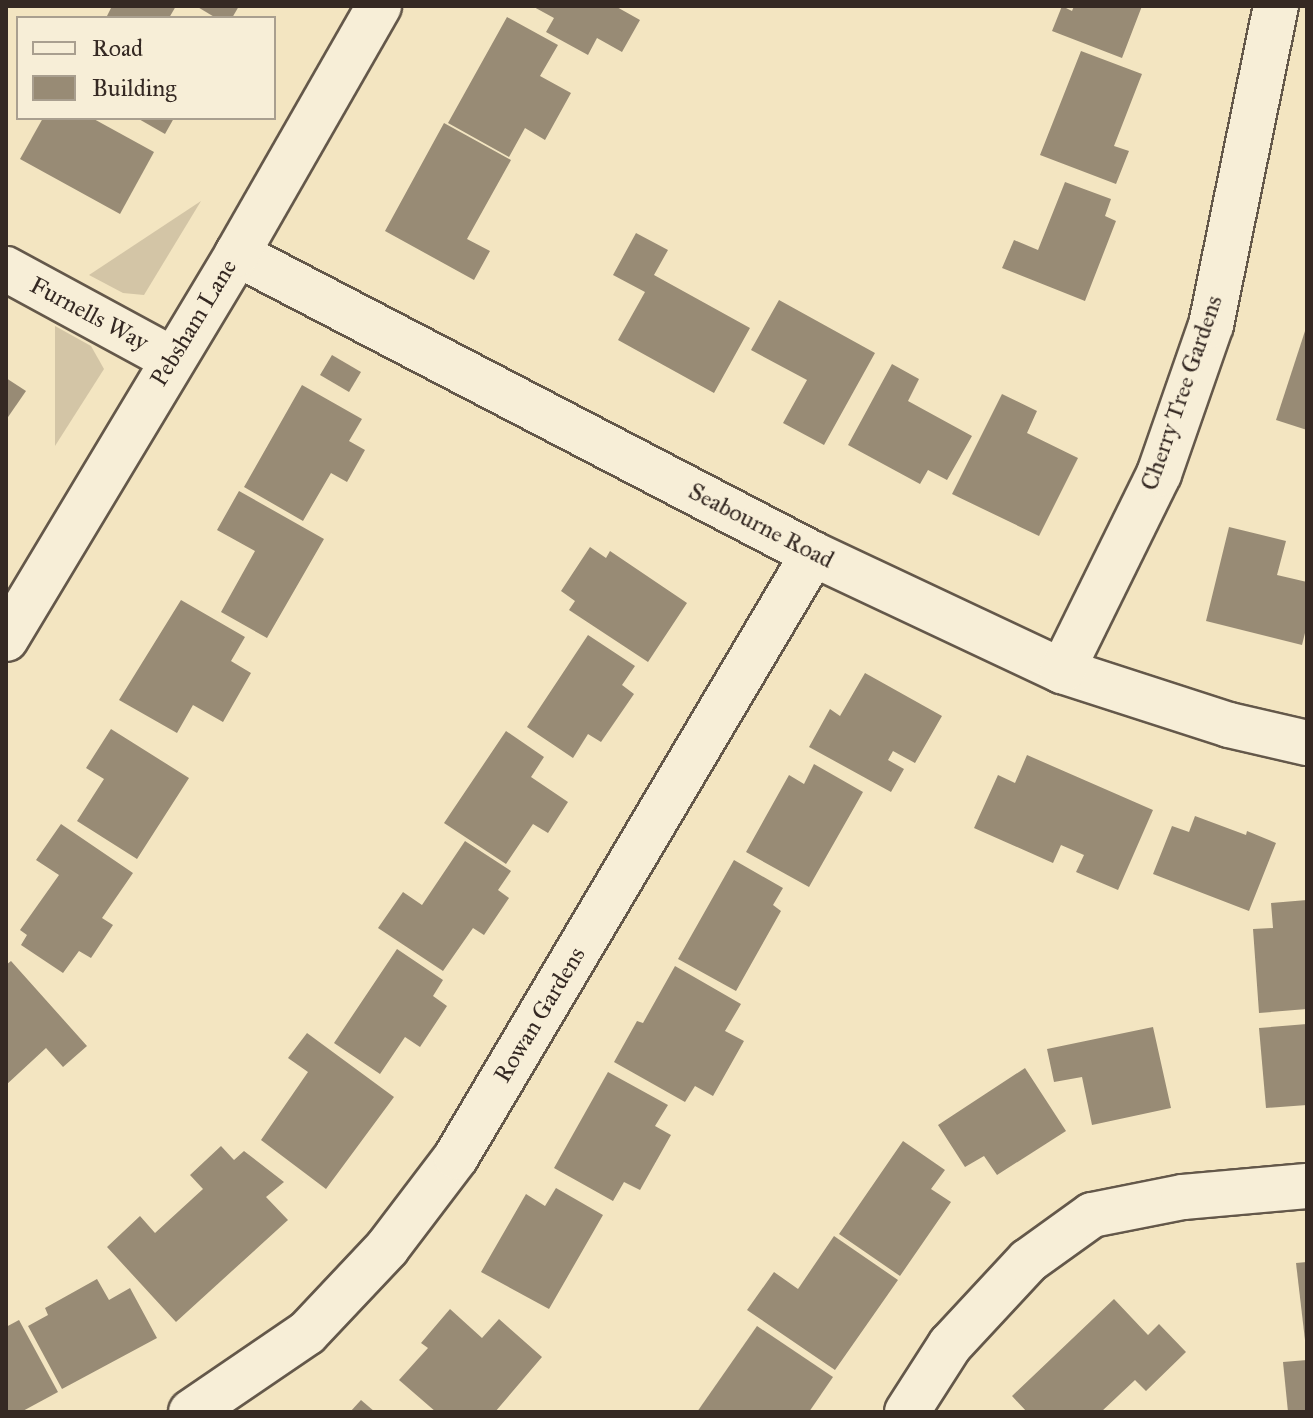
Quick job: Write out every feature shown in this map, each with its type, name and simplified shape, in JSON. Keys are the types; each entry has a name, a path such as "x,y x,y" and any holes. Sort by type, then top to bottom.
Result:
{"street":[{"name":"Pebsham Lane","path":"6,639 237,254 379,6"},
{"name":"Cherry Tree Gardens","path":"1062,671 1159,474 1211,325 1276,6"},
{"name":"Seabourne Road","path":"237,254 813,554 1062,671 1229,725 1307,743"},
{"name":"Furnells Way","path":"6,269 172,359"},
{"name":"Rowan Gardens","path":"191,1412 307,1333 387,1248 456,1157 813,554"},
{"path":"907,1412 950,1345 1018,1272 1092,1215 1183,1197 1307,1186"}],"shaded area":[{"path":"201,201 144,295 123,293 89,275"},
{"path":"55,326 91,346 104,369 55,446"}],"building":[{"path":"112,6 176,6 170,16 107,16"},
{"path":"196,6 239,6 233,16 213,16"},
{"path":"532,6 615,6 640,20 622,52 597,38 588,55 546,32 554,18"},
{"path":"1062,6 1072,11 1074,6 1142,6 1122,58 1052,31"},
{"path":"507,17 558,45 540,76 571,93 545,140 525,128 509,157 448,123"},
{"path":"1081,51 1142,74 1114,146 1129,151 1116,184 1040,155"},
{"path":"42,120 96,120 154,152 120,214 20,159"},
{"path":"140,120 173,120 165,134"},
{"path":"444,123 511,160 467,239 490,251 474,280 385,231"},
{"path":"1065,182 1111,199 1105,216 1116,221 1085,301 1002,268 1014,240 1038,250"},
{"path":"636,233 668,250 654,275 750,328 714,393 618,340 645,292 613,275"},
{"path":"779,300 875,353 824,445 783,423 807,380 751,350"},
{"path":"1307,332 1307,430 1276,420"},
{"path":"332,355 361,372 349,392 320,375"},
{"path":"892,364 919,379 908,401 972,436 947,480 928,470 920,484 848,445"},
{"path":"6,378 26,391 6,420"},
{"path":"302,385 362,419 349,441 365,450 347,482 331,473 303,521 244,487"},
{"path":"1002,394 1037,411 1027,433 1078,458 1039,536 952,494"},
{"path":"239,491 324,539 267,638 221,612 255,551 217,530"},
{"path":"1229,527 1286,541 1277,575 1307,582 1307,625 1302,645 1206,621"},
{"path":"590,547 606,558 610,551 687,603 648,662 569,610 575,601 561,591"},
{"path":"181,600 245,637 231,661 251,673 223,722 193,705 177,733 119,700"},
{"path":"588,635 635,666 622,685 634,694 601,742 588,734 573,758 527,727"},
{"path":"865,673 942,716 915,763 893,751 888,760 904,769 891,792 809,747 830,709 840,716"},
{"path":"111,729 189,778 137,859 77,821 104,779 86,768"},
{"path":"506,731 544,757 531,777 568,802 548,833 533,824 506,864 444,823"},
{"path":"1027,755 1153,810 1118,890 1076,872 1084,855 1061,845 1053,863 974,828 998,775 1015,783"},
{"path":"814,764 863,792 809,887 746,852 789,775 804,784"},
{"path":"1195,816 1276,843 1249,911 1153,874 1172,826 1189,832"},
{"path":"61,824 133,873 102,918 113,925 91,958 79,951 63,973 21,945 27,935 20,930 59,875 36,860"},
{"path":"465,841 511,871 498,890 509,898 484,935 473,928 443,971 378,928 403,892 422,905"},
{"path":"734,860 783,888 773,905 781,911 736,991 678,959"},
{"path":"1307,900 1307,1009 1259,1013 1253,929 1273,928 1271,903"},
{"path":"397,949 443,980 433,996 447,1006 420,1047 405,1037 380,1074 334,1043"},
{"path":"11,961 87,1046 63,1067 46,1048 6,1085 6,965"},
{"path":"675,966 741,1004 725,1031 744,1041 713,1096 695,1086 685,1102 614,1062 637,1021 643,1023"},
{"path":"1307,1024 1307,1105 1266,1108 1259,1028"},
{"path":"1153,1027 1171,1108 1092,1125 1082,1077 1054,1082 1047,1049"},
{"path":"307,1033 394,1097 326,1189 261,1140 308,1072 288,1058"},
{"path":"1025,1068 1066,1131 997,1175 984,1156 965,1167 938,1125"},
{"path":"608,1072 668,1105 655,1126 671,1135 640,1190 624,1182 613,1201 554,1168"},
{"path":"903,1141 945,1170 931,1189 951,1202 900,1276 839,1234"},
{"path":"221,1146 234,1160 244,1151 284,1182 266,1197 288,1220 176,1322 107,1247 140,1216 155,1233 203,1189 190,1175"},
{"path":"556,1188 603,1215 549,1309 481,1272 526,1194 545,1206"},
{"path":"834,1236 898,1280 835,1370 747,1310 774,1272 798,1289"},
{"path":"1307,1262 1307,1340 1305,1340 1296,1263"},
{"path":"97,1279 109,1300 130,1288 157,1338 62,1389 28,1326 48,1315 45,1308"},
{"path":"1114,1299 1148,1335 1159,1324 1186,1352 1146,1391 1135,1380 1101,1412 1027,1412 1012,1396"},
{"path":"450,1309 482,1338 499,1319 542,1357 495,1412 436,1412 399,1380 428,1348 421,1343"},
{"path":"19,1320 58,1392 21,1412 6,1412 6,1327"},
{"path":"757,1326 833,1377 809,1412 697,1412"},
{"path":"1307,1360 1307,1412 1288,1412 1283,1362"},
{"path":"361,1400 375,1412 350,1412"}]}
